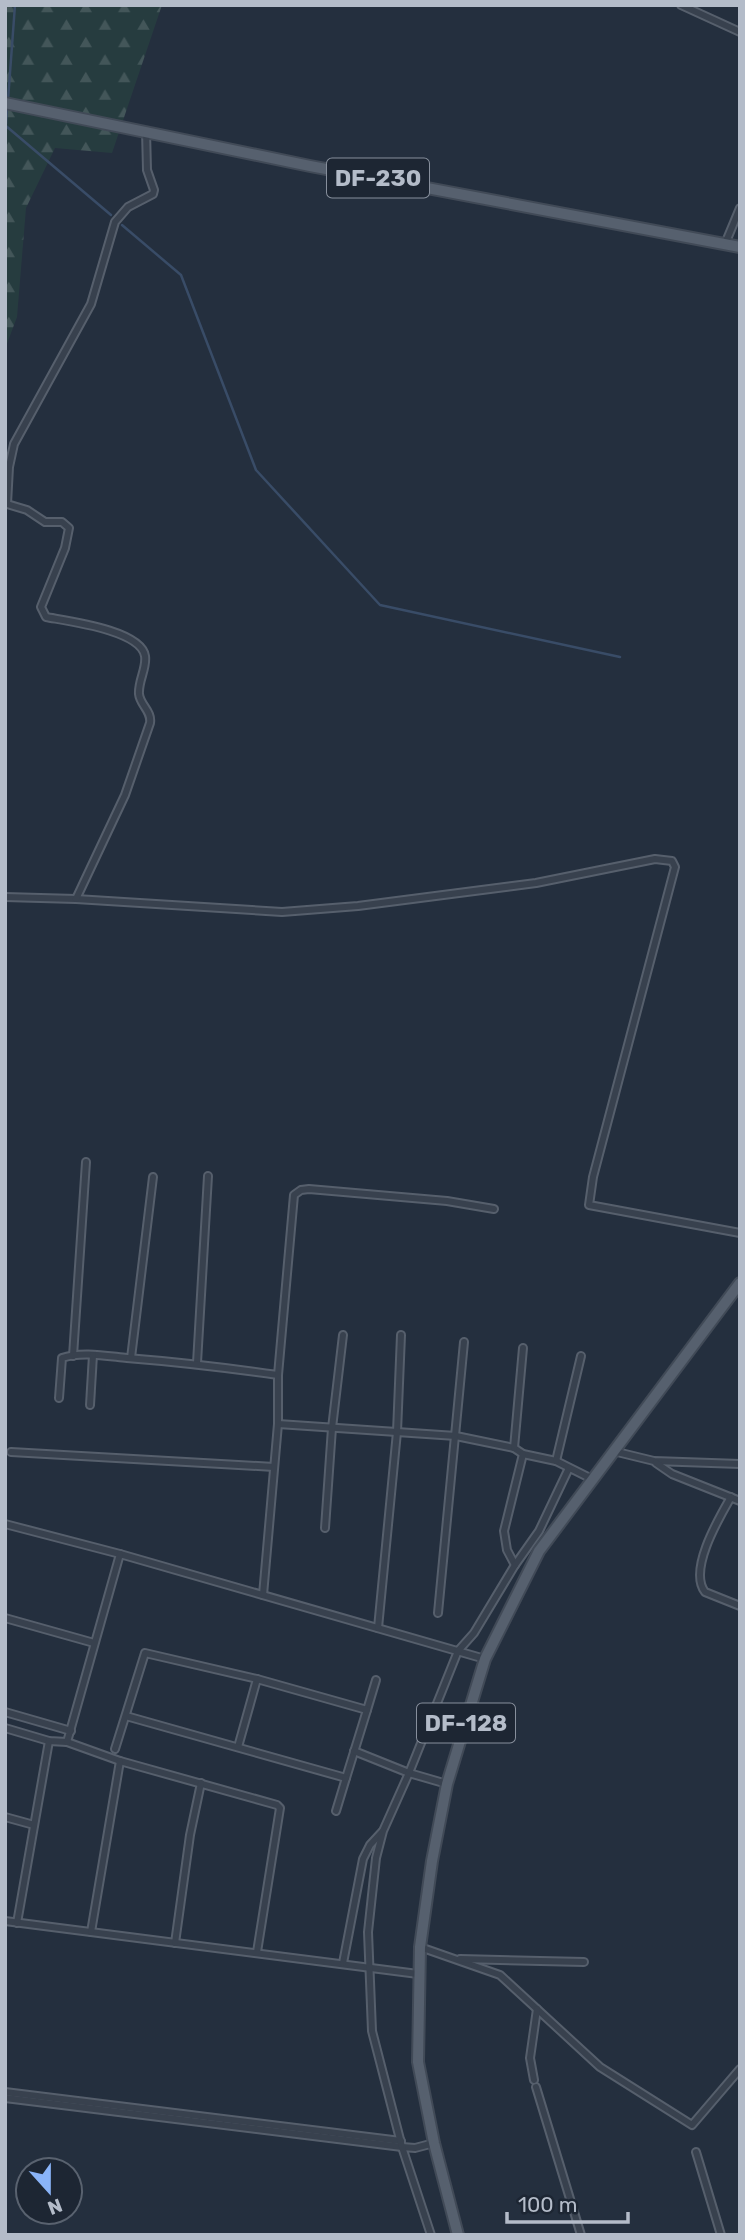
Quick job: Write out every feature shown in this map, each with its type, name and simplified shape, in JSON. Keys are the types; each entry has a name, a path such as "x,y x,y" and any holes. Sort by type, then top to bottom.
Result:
{"main road":[{"name":"DF-230","path":"11,104 310,166 740,247"},
{"name":"DF-128","path":"458,2235 434,2144 418,2062 420,1947 432,1861 447,1784 485,1660 540,1551 740,1283"}],"street":[{"path":"681,5 740,32"},
{"path":"76,899 125,795 150,723 151,717 140,698 139,690 145,656 134,641 116,632 46,617 43,613 41,607 65,548 69,528 62,522 41,520 27,510 7,504 9,467 15,444 91,304 116,222 128,207 153,194 147,170 145,131"},
{"path":"725,244 740,208"},
{"path":"5,897 282,912 358,906 536,883 655,859 672,860 675,867 593,1177 589,1205 740,1233"},
{"path":"73,1356 86,1162"},
{"path":"197,1363 208,1176"},
{"path":"131,1358 153,1177"},
{"path":"263,1595 294,1195 301,1190 447,1201 494,1209"},
{"path":"325,1528 342,1335"},
{"path":"378,1628 397,1432 401,1335"},
{"path":"438,1613 464,1342"},
{"path":"514,1448 523,1348"},
{"path":"90,1405 93,1355"},
{"path":"59,1398 62,1358 73,1356 93,1355 197,1363 278,1376"},
{"path":"556,1461 581,1356"},
{"path":"278,1424 456,1436 514,1448 523,1454 556,1461 592,1479"},
{"path":"614,1451 654,1461 740,1464"},
{"path":"11,1452 274,1467"},
{"path":"515,1565 507,1550 503,1531 523,1454"},
{"path":"654,1461 672,1474 740,1501"},
{"path":"431,2235 402,2144 372,2031 368,1932 376,1858 383,1831 458,1651 474,1633 539,1531 569,1468"},
{"path":"731,1497 710,1533 699,1578 705,1592 740,1606"},
{"path":"5,1524 120,1554 485,1660"},
{"path":"67,1742 120,1554"},
{"path":"5,1618 94,1643"},
{"path":"115,1749 145,1653 257,1679 368,1710"},
{"path":"238,1747 257,1679"},
{"path":"336,1811 376,1680"},
{"path":"5,1712 71,1731"},
{"path":"126,1716 346,1778"},
{"path":"5,1728 49,1741 67,1742 120,1761 280,1808 257,1952"},
{"path":"17,1923 49,1741"},
{"path":"354,1751 409,1773 447,1784"},
{"path":"91,1932 120,1761"},
{"path":"175,1943 190,1835 201,1783"},
{"path":"5,1816 34,1825"},
{"path":"342,1963 363,1859 370,1845 383,1831"},
{"path":"5,1921 418,1974"},
{"path":"420,1947 500,1975 600,2067 692,2125 740,2069"},
{"path":"453,1959 584,1962"},
{"path":"537,2009 530,2058 535,2084 581,2235"},
{"path":"5,2092 402,2144 415,2148 434,2144"},
{"path":"5,2098 402,2144"},
{"path":"696,2152 721,2235"}],"green space":[{"path":"5,5 162,5 112,153 55,148 26,208 17,317 5,349"}],"waterway":[{"path":"8,100 15,5"},
{"path":"6,124 7,106"},
{"path":"6,126 111,215"},
{"path":"122,225 181,275 256,470 380,605 620,657"}]}
